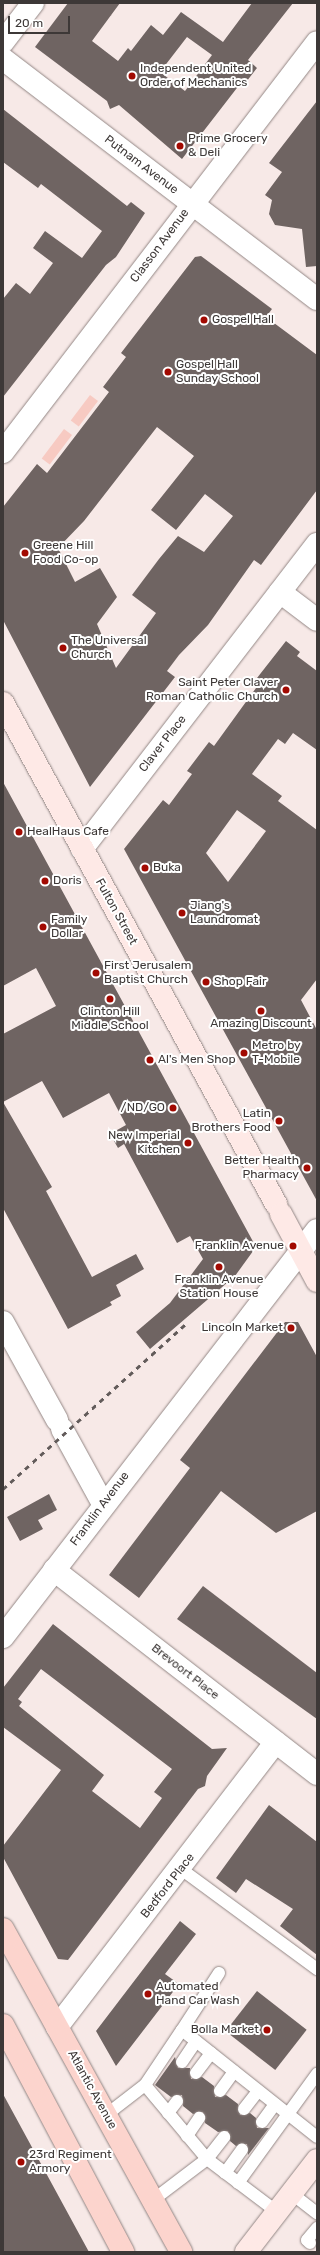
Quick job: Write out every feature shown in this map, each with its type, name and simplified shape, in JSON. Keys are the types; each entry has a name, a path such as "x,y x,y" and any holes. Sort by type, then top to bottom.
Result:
{"main road":[{"name":"Fulton Street","path":"3,703 317,1281"},
{"name":"Atlantic Avenue","path":"3,1929 181,2252"},
{"path":"3,2025 123,2252"},
{"path":"249,2251 317,2160"}],"street":[{"path":"3,42 33,3"},
{"name":"Classon Avenue","path":"3,452 317,42"},
{"name":"Putnam Avenue","path":"3,59 317,299"},
{"name":"Claver Place","path":"82,849 317,544"},
{"path":"280,592 317,620"},
{"name":"Franklin Avenue","path":"3,1637 103,1504 317,1230"},
{"path":"3,1322 103,1504"},
{"name":"Brevoort Place","path":"54,1570 317,1774"},
{"name":"Bedford Place","path":"57,2027 181,1869 276,1742"}],"lane":[{"path":"181,1869 317,1968"},
{"path":"106,2115 144,2085 219,1973"},
{"path":"182,2030 317,2137"},
{"path":"182,2062 196,2042"},
{"path":"196,2073 211,2053"},
{"path":"220,2091 234,2072"},
{"path":"238,2183 289,2116 317,2074"},
{"path":"144,2085 159,2095 168,2113 207,2159 277,2212"},
{"path":"244,2109 258,2091"},
{"path":"168,2113 177,2101"},
{"path":"262,2122 275,2104"},
{"path":"187,2136 199,2118"},
{"path":"152,2200 207,2159 224,2137"},
{"path":"225,2174 242,2150"},
{"path":"291,2193 317,2213"},
{"path":"310,2243 307,2240 316,2230"}],"shaded area":[{"path":"90,395 98,401 79,427 71,421"},
{"path":"64,429 72,435 50,465 42,459"}],"building":[{"path":"68,3 120,3 92,41 118,61 128,48 131,51 151,25 163,35 181,12 223,42 252,3 293,3 248,60 257,68 243,86 240,84 182,159 119,105 110,109 107,101 35,47","holes":["187,37 212,55 185,91 160,72"]},
{"path":"317,101 317,266 306,267 302,229 275,225 269,214 272,200 265,195 282,172 269,163"},
{"path":"3,109 127,206 131,202 145,213 116,257 106,265 3,397 3,299 16,283 30,294 53,263 33,248 45,231 82,258 102,231 41,184 38,188 3,162"},
{"path":"201,256 272,309 266,317 317,355 317,490 261,565 254,560 208,625 179,655 167,671 175,677 90,787 3,620 3,507 37,464 47,473 109,392 103,387 126,357 121,353 195,257","holes":["157,427 194,456 151,510 176,530 205,494 233,516 204,552 178,536 159,559 132,595 156,613 116,668 97,624 117,597 100,568 75,582 58,548 84,521"]},
{"path":"286,641 300,652 297,656 317,671 317,750 293,733 285,744 278,739 252,774 282,796 278,801 317,830 317,979 301,1000 317,1030 317,1201 124,849 163,800 169,805 192,774 187,771 209,742 214,746 261,681 257,678","holes":["237,810 266,831 228,882 206,853"]},
{"path":"3,782 256,1247 235,1276 150,1349 136,1332 170,1303 203,1259 190,1236 177,1243 124,1144 118,1148 110,1134 126,1125 109,1093 63,1118 42,1081 3,1102 3,1034 56,1006 36,968 3,986"},
{"path":"3,1102 52,1187 46,1191 92,1277 136,1254 144,1269 116,1285 121,1296 110,1302 112,1305 68,1329 3,1208"},
{"path":"285,1322 298,1322 317,1357 317,1511 276,1533 221,1491 139,1598 109,1575 190,1468 180,1460"},
{"path":"49,1494 57,1510 38,1520 43,1529 20,1541 7,1517"},
{"path":"203,1586 317,1673 317,1719 177,1619"},
{"path":"53,1624 212,1749 227,1748 207,1776 205,1786 198,1789 68,1960 58,1959 3,1857 3,1846 61,1770 3,1727 3,1688","holes":["41,1669 172,1769 154,1792 162,1798 140,1828 92,1791 104,1775 19,1706 22,1702 18,1699"]},
{"path":"269,1805 317,1842 317,1955 280,1926 293,1909 246,1879 236,1893 216,1878"},
{"name":"Automated Hand Car Wash","path":"180,1921 196,1934 165,1974 179,1984 116,2066 96,2031"},
{"name":"Bolla Market","path":"257,1991 307,2030 275,2070 226,2031"},
{"path":"175,2057 178,2068 190,2068 191,2079 202,2077 214,2086 215,2097 226,2095 238,2104 240,2115 250,2113 256,2118 257,2128 269,2128 248,2155 247,2144 236,2146 230,2141 228,2131 218,2132 205,2123 203,2112 193,2114 183,2106 182,2095 171,2097 155,2085"},
{"name":"23rd Regiment Armory","path":"3,2094 77,2230 89,2252 3,2252"}],"railway":[{"path":"3,1489 188,1322"}],"place":[{"name":"Independent United Order of Mechanics","path":"132,76"},
{"name":"Prime Grocery & Deli","path":"180,146"},
{"name":"Gospel Hall","path":"204,320"},
{"name":"Gospel Hall Sunday School","path":"168,372"},
{"name":"Greene Hill Food Co-op","path":"25,553"},
{"name":"The Universal Church","path":"63,648"},
{"name":"Saint Peter Claver Roman Catholic Church","path":"286,690"},
{"name":"HealHaus Cafe","path":"19,832"},
{"name":"Buka","path":"145,868"},
{"name":"Doris","path":"45,881"},
{"name":"Jiang's Laundromat","path":"182,913"},
{"name":"Family Dollar","path":"43,927"},
{"name":"First Jerusalem Baptist Church","path":"96,973"},
{"name":"Shop Fair","path":"206,982"},
{"name":"Clinton Hill Middle School","path":"110,999"},
{"name":"Amazing Discount","path":"261,1011"},
{"name":"Metro by T-Mobile","path":"244,1053"},
{"name":"Al's Men Shop","path":"150,1060"},
{"name":"/ND/GO","path":"173,1108"},
{"name":"Latin Brothers Food","path":"279,1121"},
{"name":"New Imperial Kitchen","path":"188,1143"},
{"name":"Better Health Pharmacy","path":"307,1168"},
{"name":"Franklin Avenue","path":"293,1246"},
{"name":"Franklin Avenue Station House","path":"219,1267"},
{"name":"Lincoln Market","path":"291,1328"},
{"name":"Automated Hand Car Wash","path":"148,1994"},
{"name":"Bolla Market","path":"267,2030"},
{"name":"23rd Regiment Armory","path":"21,2162"}]}
